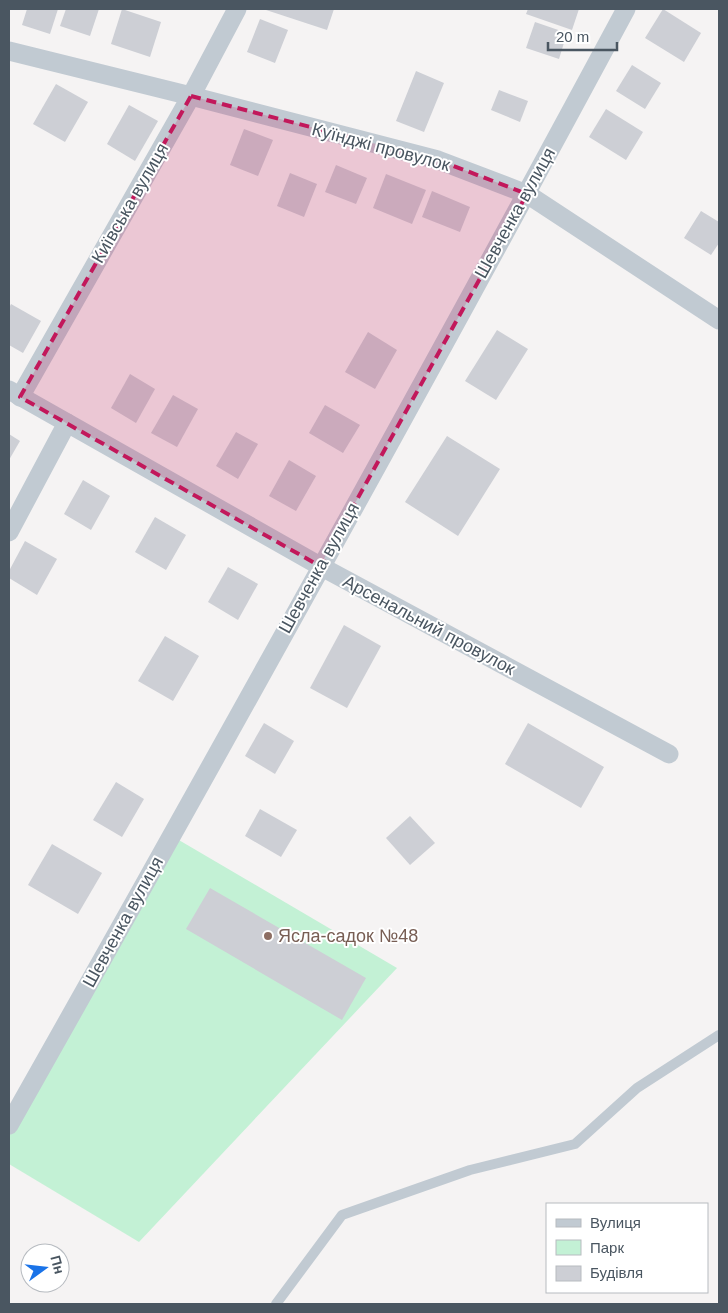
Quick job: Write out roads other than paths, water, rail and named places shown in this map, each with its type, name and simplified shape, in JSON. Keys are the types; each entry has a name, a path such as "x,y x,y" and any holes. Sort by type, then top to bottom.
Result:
{"street":[{"name":"Київська вулиця","path":"14,394 191,96 237,9"},
{"name":"Шевченка вулиця","path":"9,1125 176,828 527,194 626,9"},
{"name":"Куїнджі провулок","path":"9,51 438,160 527,194 719,320"},
{"name":"Арсенальний провулок","path":"14,394 320,566 669,754"},
{"path":"9,532 67,423"}],"lane":[{"path":"276,1304 342,1215 470,1170 575,1144 637,1088 719,1034"}],"place":[{"name":"Ясла-садок №48","path":"268,936"}]}
